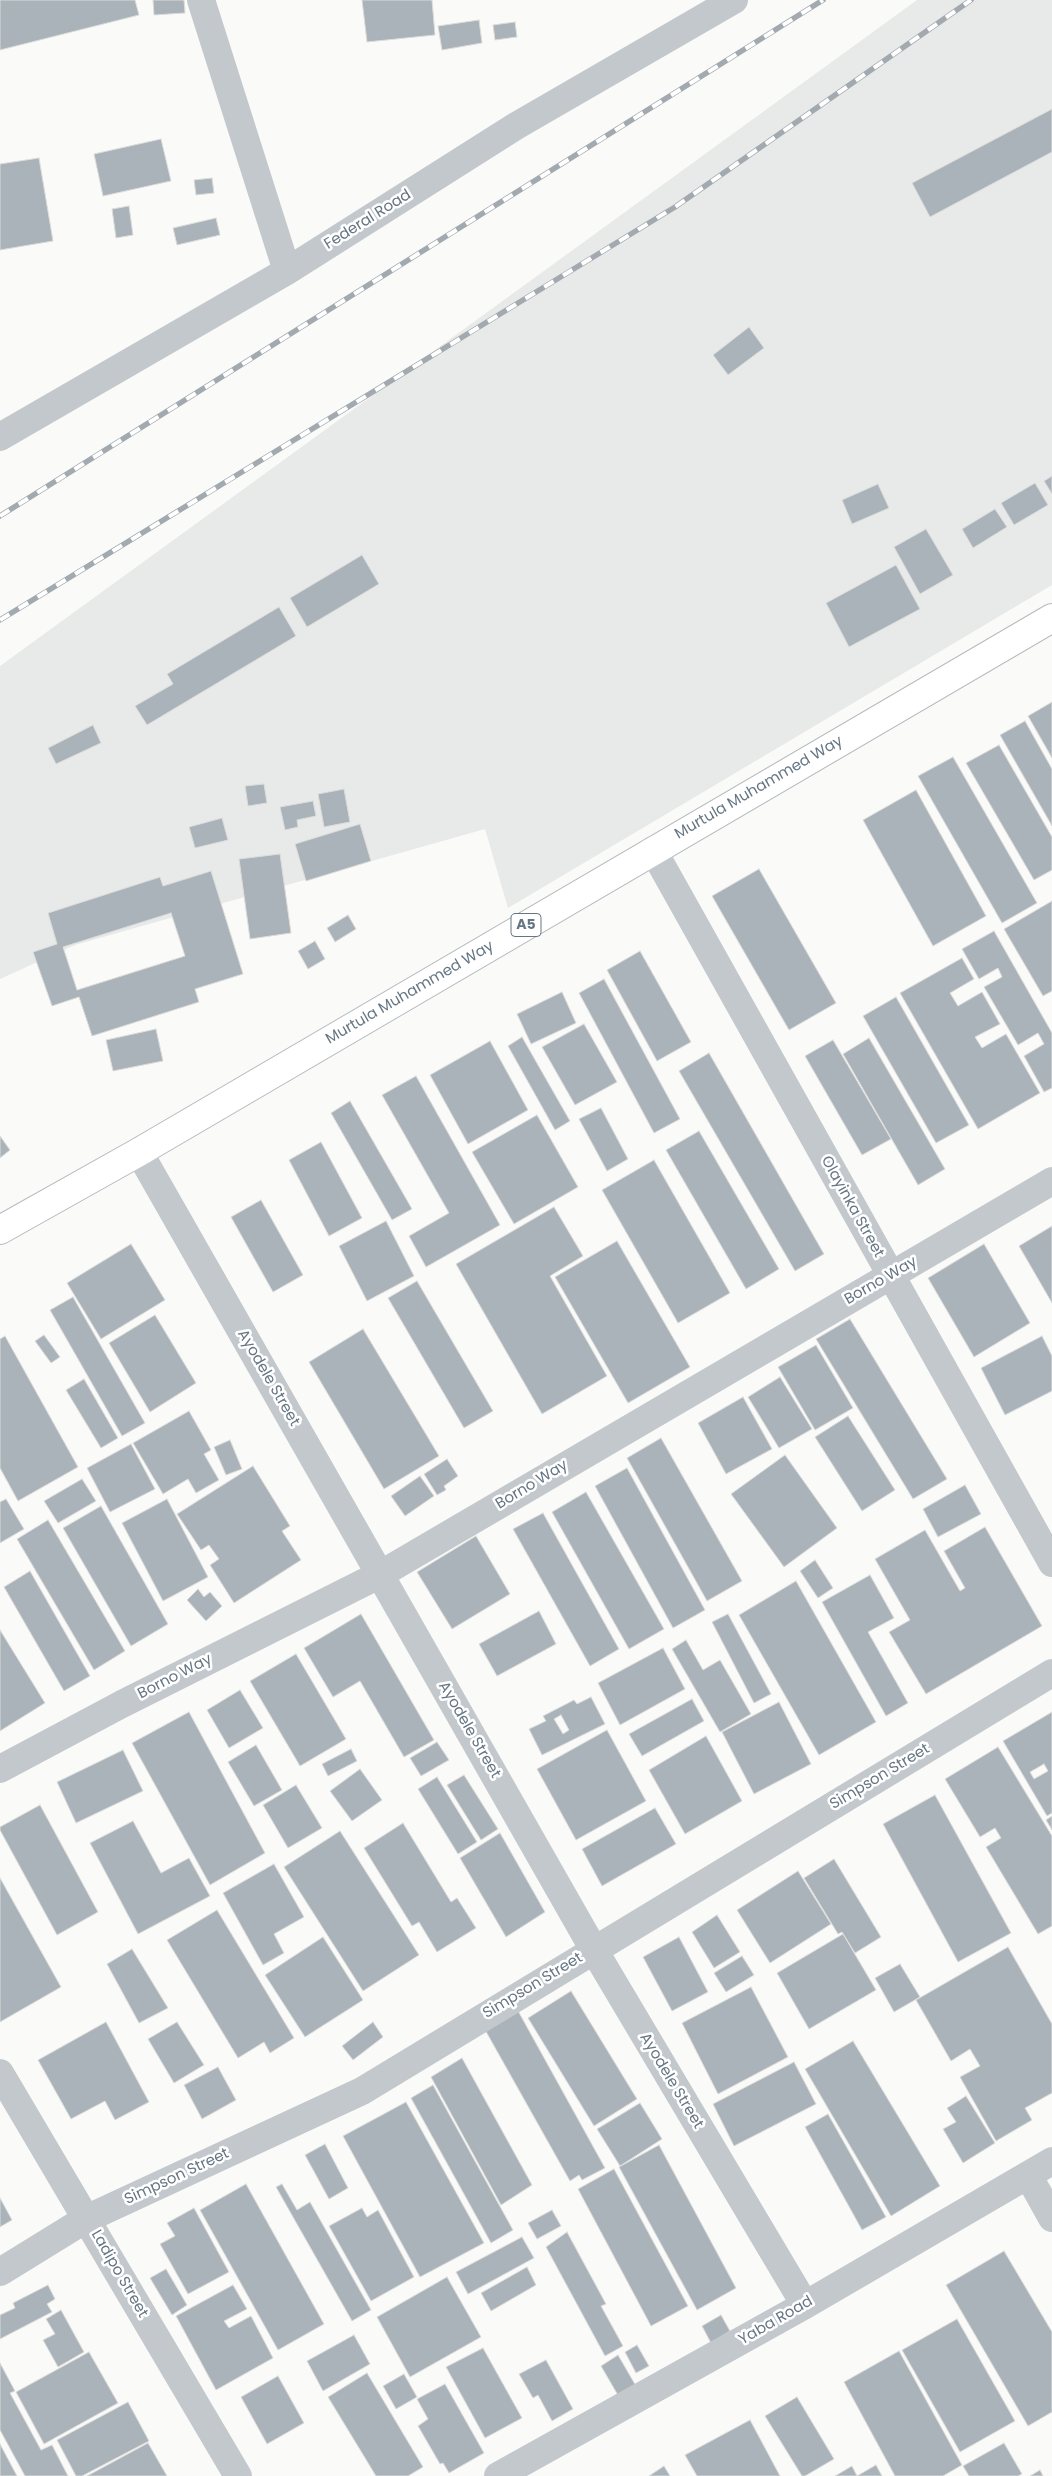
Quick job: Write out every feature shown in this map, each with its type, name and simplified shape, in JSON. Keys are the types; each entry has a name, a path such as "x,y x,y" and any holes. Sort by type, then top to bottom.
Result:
{"main road":[{"name":"Murtula Muhammed Way","path":"0,1230 139,1152 1052,618"}],"street":[{"path":"201,0 286,271"},
{"name":"Federal Road","path":"0,437 286,271 516,126 734,0"},
{"name":"Olayinka Street","path":"653,850 1052,1563"},
{"name":"Ayodele Street","path":"139,1152 594,1950 805,2305"},
{"name":"Borno Way","path":"0,1769 122,1704 381,1574 1052,1181"},
{"name":"Simpson Street","path":"0,2272 86,2219 362,2091 1052,1673"},
{"name":"Ladipo Street","path":"0,2073 238,2476"},
{"name":"Yaba Road","path":"498,2476 805,2305 1052,2161"},
{"path":"1028,2175 1052,2218"}],"shaded area":[{"path":"917,0 1052,0 1052,585 508,908 485,829 75,945 0,979 0,666"}],"building":[{"path":"0,0 135,0 139,15 0,50"},
{"path":"153,0 184,0 185,13 154,15"},
{"path":"362,0 432,0 435,35 367,42"},
{"path":"479,20 482,43 442,50 438,26"},
{"path":"515,22 517,37 495,40 493,25"},
{"path":"1052,109 1052,152 930,217 912,183"},
{"path":"161,139 171,181 103,196 94,154"},
{"path":"39,158 53,241 0,250 0,164"},
{"path":"212,178 214,193 196,195 194,180"},
{"path":"129,206 133,235 116,238 112,209"},
{"path":"216,218 220,235 177,245 173,228"},
{"path":"749,327 764,348 728,375 713,355"},
{"path":"1052,476 1052,494 1044,481"},
{"path":"1035,483 1048,505 1014,525 1001,503"},
{"path":"878,484 889,508 852,524 842,500"},
{"path":"995,509 1007,527 973,548 962,529"},
{"path":"926,529 953,575 920,594 894,547"},
{"path":"362,555 379,584 307,627 290,598"},
{"path":"896,565 920,609 849,647 826,603"},
{"path":"279,607 296,636 147,725 135,706 173,684 167,674"},
{"path":"1052,702 1052,758 1028,716"},
{"path":"1025,721 1052,769 1052,826 1000,735"},
{"path":"93,725 101,743 56,764 48,748"},
{"path":"999,745 1052,837 1052,870 1034,880 966,763"},
{"path":"953,757 1037,903 1002,923 918,776"},
{"path":"264,784 267,803 248,806 245,786"},
{"path":"344,789 350,822 324,827 318,794"},
{"path":"916,790 986,916 933,946 863,820"},
{"path":"313,801 316,816 297,820 298,827 285,830 280,807"},
{"path":"222,818 228,840 195,848 189,827"},
{"path":"360,824 371,861 306,881 295,844"},
{"path":"280,854 291,933 250,939 239,859"},
{"path":"759,869 836,1003 789,1030 712,896"},
{"path":"211,871 243,974 195,989 199,1002 92,1036 79,997 52,1006 33,952 57,944 48,913 160,877 163,886","holes":["171,913 185,956 77,990 63,947"]},
{"path":"1052,901 1052,991 1043,996 1004,929"},
{"path":"348,915 356,929 335,942 327,928"},
{"path":"994,931 1052,1033 1052,1088 1044,1092 1024,1056 1044,1044 1038,1033 1018,1045 984,987 1002,977 998,968 979,979 962,949"},
{"path":"315,941 325,959 308,969 298,951"},
{"path":"640,951 691,1042 657,1061 607,970"},
{"path":"962,958 974,979 950,993 958,1006 982,992 1000,1024 975,1037 982,1048 1006,1034 1040,1093 978,1129 900,993"},
{"path":"604,979 680,1119 654,1133 579,993"},
{"path":"562,992 576,1023 531,1044 517,1014"},
{"path":"896,997 969,1125 936,1143 863,1016"},
{"path":"584,1024 617,1082 575,1105 542,1047"},
{"path":"156,1029 163,1061 113,1071 106,1040"},
{"path":"522,1037 570,1121 555,1130 508,1046"},
{"path":"869,1038 945,1169 918,1185 843,1054"},
{"path":"833,1040 891,1139 862,1155 805,1056"},
{"path":"490,1041 528,1110 468,1144 430,1075"},
{"path":"709,1053 824,1254 795,1271 679,1071"},
{"path":"416,1076 500,1225 426,1267 409,1236 449,1213 382,1095"},
{"path":"350,1101 412,1209 392,1220 331,1113"},
{"path":"601,1108 628,1159 607,1171 579,1119"},
{"path":"537,1115 578,1187 514,1224 472,1152"},
{"path":"699,1131 779,1269 746,1289 666,1150"},
{"path":"0,1136 10,1150 0,1158"},
{"path":"321,1142 362,1218 329,1236 289,1160"},
{"path":"654,1160 730,1293 678,1323 602,1190"},
{"path":"261,1200 303,1275 273,1292 231,1217"},
{"path":"554,1207 583,1256 550,1276 607,1376 542,1414 456,1264"},
{"path":"386,1221 414,1276 367,1301 339,1246"},
{"path":"1052,1226 1052,1303 1019,1246"},
{"path":"617,1241 690,1367 628,1403 555,1277"},
{"path":"131,1244 165,1300 101,1339 67,1283"},
{"path":"984,1244 1030,1323 974,1357 928,1278"},
{"path":"417,1281 493,1411 464,1428 388,1298"},
{"path":"73,1297 145,1423 122,1436 50,1310"},
{"path":"155,1315 196,1383 150,1412 109,1343"},
{"path":"850,1319 947,1479 913,1499 816,1339"},
{"path":"363,1329 439,1456 384,1489 309,1362"},
{"path":"44,1335 60,1357 51,1363 35,1341"},
{"path":"5,1336 78,1467 18,1501 0,1468 0,1339"},
{"path":"1042,1336 1052,1356 1052,1391 1005,1415 981,1368"},
{"path":"816,1345 853,1408 815,1430 778,1367"},
{"path":"780,1377 812,1429 779,1448 748,1397"},
{"path":"84,1379 118,1438 101,1448 66,1390"},
{"path":"743,1397 772,1449 726,1474 698,1423"},
{"path":"189,1411 211,1450 204,1454 219,1480 196,1493 188,1479 163,1494 133,1443"},
{"path":"848,1416 895,1490 862,1511 815,1437"},
{"path":"661,1438 742,1581 707,1601 627,1458"},
{"path":"230,1440 242,1469 226,1475 214,1447"},
{"path":"131,1444 155,1489 110,1512 87,1468"},
{"path":"785,1455 837,1528 784,1567 731,1494"},
{"path":"447,1459 458,1476 444,1486 446,1490 437,1495 424,1474"},
{"path":"253,1466 290,1526 282,1531 301,1560 234,1603 210,1565 219,1559 209,1545 201,1550 177,1514"},
{"path":"627,1468 705,1610 673,1628 595,1486"},
{"path":"420,1476 434,1496 405,1516 391,1496"},
{"path":"82,1479 96,1501 58,1523 44,1501"},
{"path":"965,1485 981,1514 938,1537 923,1509"},
{"path":"586,1492 664,1629 629,1649 552,1512"},
{"path":"6,1499 24,1529 0,1543 0,1502"},
{"path":"167,1499 208,1577 163,1601 122,1523"},
{"path":"101,1506 168,1624 131,1646 63,1528"},
{"path":"543,1513 619,1649 590,1666 513,1529"},
{"path":"48,1520 125,1651 94,1670 17,1539"},
{"path":"985,1527 1042,1626 926,1694 889,1632 910,1620 875,1559 925,1530 960,1591 965,1588 944,1551"},
{"path":"476,1536 510,1594 452,1629 417,1572"},
{"path":"815,1560 833,1588 818,1598 800,1571"},
{"path":"30,1571 90,1676 64,1691 4,1587"},
{"path":"870,1575 894,1618 868,1632 908,1703 886,1716 822,1602"},
{"path":"796,1581 876,1722 819,1755 739,1615"},
{"path":"198,1589 204,1597 210,1592 222,1606 206,1621 187,1600"},
{"path":"539,1611 556,1644 497,1676 479,1644"},
{"path":"361,1614 434,1740 404,1757 360,1681 333,1697 304,1648"},
{"path":"728,1614 771,1694 754,1703 712,1622"},
{"path":"0,1630 45,1703 0,1731"},
{"path":"686,1640 703,1670 720,1660 751,1714 720,1732 672,1649"},
{"path":"663,1648 685,1689 620,1725 598,1683"},
{"path":"296,1654 346,1739 300,1766 250,1681"},
{"path":"240,1690 263,1728 229,1748 207,1710"},
{"path":"591,1697 605,1724 542,1755 529,1729 546,1721 543,1716 574,1700 577,1704","holes":["561,1715 569,1730 563,1734 554,1719"]},
{"path":"692,1699 704,1721 642,1756 629,1734"},
{"path":"779,1702 811,1764 754,1794 722,1732"},
{"path":"189,1712 265,1853 210,1885 132,1743"},
{"path":"1052,1712 1052,1813 1047,1816 1003,1741","holes":["1044,1764 1048,1771 1034,1779 1030,1772"]},
{"path":"607,1730 646,1801 576,1840 537,1769"},
{"path":"706,1736 742,1801 685,1834 649,1770"},
{"path":"437,1742 449,1760 421,1776 410,1758"},
{"path":"256,1745 282,1790 254,1806 228,1762"},
{"path":"998,1747 1052,1836 1052,1926 1038,1934 986,1847 1001,1838 995,1828 980,1837 945,1779"},
{"path":"351,1749 357,1761 328,1776 322,1764"},
{"path":"123,1750 143,1791 76,1823 57,1782"},
{"path":"360,1769 382,1800 352,1821 330,1791"},
{"path":"464,1775 498,1829 481,1840 447,1785"},
{"path":"437,1777 477,1842 458,1854 418,1789"},
{"path":"296,1785 322,1828 288,1848 263,1805"},
{"path":"935,1795 1011,1933 958,1962 883,1824"},
{"path":"40,1805 98,1912 57,1935 0,1830 0,1827"},
{"path":"655,1808 676,1844 602,1886 582,1849"},
{"path":"1052,1816 1052,1830 1046,1820"},
{"path":"133,1821 161,1873 189,1858 210,1896 138,1934 90,1843"},
{"path":"403,1823 451,1902 457,1898 476,1928 437,1952 419,1922 412,1926 364,1848"},
{"path":"340,1831 419,1955 363,1991 284,1867"},
{"path":"500,1833 545,1912 506,1937 460,1858"},
{"path":"834,1859 881,1937 855,1953 842,1932 838,1934 804,1878"},
{"path":"274,1864 304,1917 274,1934 284,1953 263,1965 223,1893"},
{"path":"798,1871 831,1924 770,1963 737,1910"},
{"path":"0,1878 61,1987 0,2022"},
{"path":"217,1910 294,2038 270,2053 264,2042 238,2058 167,1940"},
{"path":"717,1915 740,1952 714,1968 692,1932"},
{"path":"843,1934 876,1990 809,2029 777,1973"},
{"path":"323,1937 363,2000 305,2037 265,1975"},
{"path":"679,1937 708,1992 672,2011 643,1957"},
{"path":"1008,1947 1052,2024 1052,2093 1025,2108 1032,2120 996,2141 960,2077 980,2066 970,2049 951,2061 916,2000"},
{"path":"132,1949 168,2008 139,2023 107,1964"},
{"path":"742,1956 754,1975 726,1992 714,1973"},
{"path":"900,1964 920,1997 894,2012 875,1978"},
{"path":"751,1987 788,2057 718,2094 682,2023"},
{"path":"571,1991 637,2099 594,2126 528,2018"},
{"path":"517,2009 605,2168 582,2180 579,2175 570,2181 484,2028"},
{"path":"106,2022 149,2102 115,2120 105,2101 71,2119 38,2060"},
{"path":"177,2022 204,2065 174,2083 148,2039"},
{"path":"373,2022 383,2037 353,2060 342,2046"},
{"path":"853,2041 940,2186 891,2216 805,2069"},
{"path":"462,2058 532,2185 501,2205 431,2077"},
{"path":"794,2062 816,2104 734,2146 713,2104"},
{"path":"218,2067 236,2100 202,2119 184,2085"},
{"path":"433,2085 513,2230 491,2243 411,2098"},
{"path":"966,2096 995,2143 963,2163 943,2129 956,2122 947,2108"},
{"path":"406,2102 484,2243 420,2277 343,2136"},
{"path":"640,2103 662,2139 620,2166 597,2129"},
{"path":"828,2114 886,2217 862,2230 805,2127"},
{"path":"325,2144 348,2188 329,2199 305,2155"},
{"path":"659,2145 736,2288 697,2310 619,2167"},
{"path":"614,2169 688,2306 651,2326 578,2189"},
{"path":"246,2184 324,2324 278,2350 200,2210"},
{"path":"282,2184 297,2210 310,2202 371,2310 352,2321 276,2187"},
{"path":"0,2198 12,2220 0,2227"},
{"path":"194,2208 229,2272 188,2294 160,2244 175,2236 167,2223"},
{"path":"362,2208 367,2217 378,2210 414,2277 371,2301 329,2226"},
{"path":"552,2210 561,2226 537,2239 528,2223"},
{"path":"567,2232 606,2304 601,2306 623,2346 605,2356 546,2247"},
{"path":"522,2237 534,2258 468,2294 456,2272"},
{"path":"1004,2251 1052,2332 1052,2412 1028,2426 946,2285"},
{"path":"527,2267 536,2285 491,2311 481,2293"},
{"path":"166,2269 187,2305 172,2315 150,2278"},
{"path":"447,2277 481,2337 410,2377 377,2317"},
{"path":"48,2285 55,2299 47,2304 52,2312 0,2339 0,2315 15,2308 13,2303"},
{"path":"233,2285 247,2309 224,2321 229,2328 251,2316 273,2358 216,2390 176,2316"},
{"path":"61,2310 84,2352 58,2367 43,2340 55,2334 46,2319"},
{"path":"721,2315 730,2331 711,2343 702,2326"},
{"path":"957,2319 1015,2421 960,2452 902,2350"},
{"path":"354,2335 370,2364 323,2391 307,2361"},
{"path":"637,2345 649,2366 636,2373 625,2352"},
{"path":"483,2348 522,2418 485,2438 446,2367"},
{"path":"899,2351 962,2465 943,2476 895,2476 844,2382"},
{"path":"89,2352 118,2403 44,2444 16,2392"},
{"path":"618,2355 636,2386 619,2397 601,2366"},
{"path":"546,2360 573,2409 552,2421 538,2395 533,2398 519,2374"},
{"path":"0,2363 15,2391 10,2393 41,2450 52,2445 68,2476 25,2476 0,2430"},
{"path":"367,2373 423,2467 408,2476 376,2476 328,2397"},
{"path":"404,2374 417,2397 396,2409 383,2386"},
{"path":"278,2376 304,2423 267,2444 241,2397"},
{"path":"445,2384 484,2453 449,2473 443,2463 440,2464 418,2426 428,2419 417,2399"},
{"path":"797,2397 834,2459 805,2476 802,2476 765,2416"},
{"path":"128,2402 149,2441 82,2476 76,2476 57,2440"},
{"path":"750,2420 780,2476 697,2476 685,2455"},
{"path":"148,2443 167,2476 87,2476"},
{"path":"1004,2443 1022,2474 1018,2476 969,2476 963,2466"},
{"path":"0,2444 17,2476 0,2476"},
{"path":"876,2465 882,2476 857,2476"},
{"path":"664,2466 670,2476 649,2476"},
{"path":"852,2466 857,2476 835,2476"},
{"path":"1040,2470 1043,2476 1030,2476"}],"railway":[{"path":"0,516 823,0"},
{"path":"0,620 675,207 971,0"}]}
